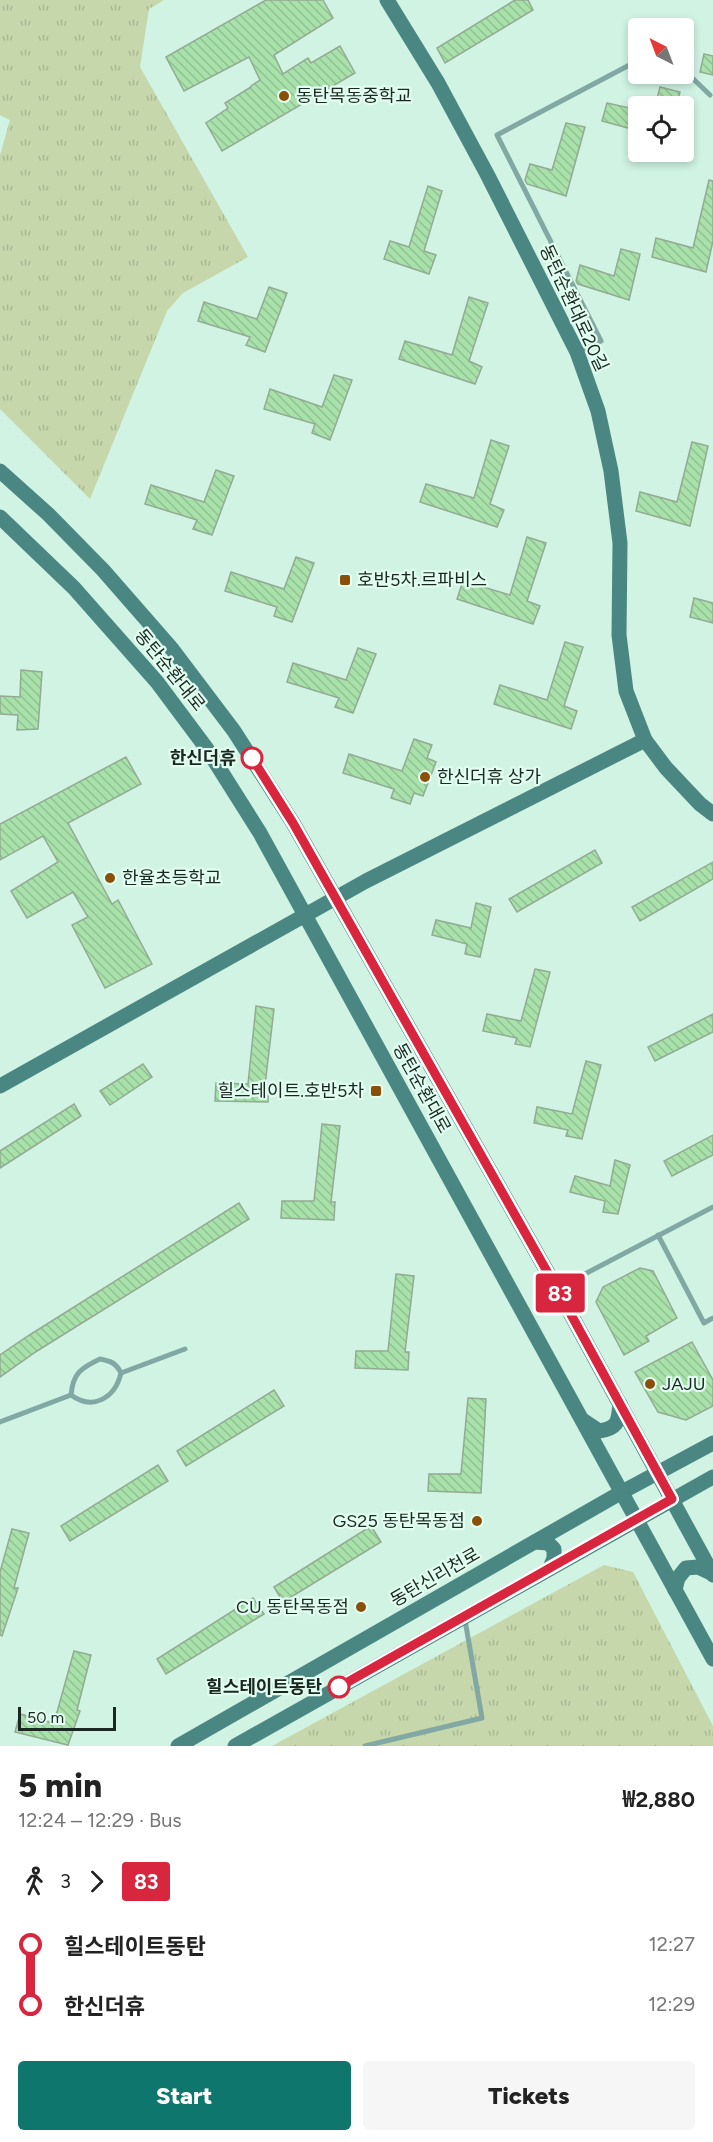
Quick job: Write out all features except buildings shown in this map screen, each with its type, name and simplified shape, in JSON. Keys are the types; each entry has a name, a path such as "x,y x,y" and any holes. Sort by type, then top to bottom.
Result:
{"main road":[{"name":"동탄순환대로20길","path":"387,0 444,93 488,174 577,352 598,411 612,471 620,543 620,646 626,691 645,740 666,768 700,804 713,814"},
{"name":"동탄순환대로","path":"0,471 48,514 104,570 172,649 234,731 293,823 557,1289 713,1575"},
{"name":"동탄순환대로","path":"0,517 74,588 171,700 234,790 305,915 713,1659"},
{"path":"0,1086 335,898 645,740"},
{"path":"582,1420 599,1431 610,1429 618,1422 620,1404"},
{"name":"동탄신리천로","path":"178,1746 622,1492 713,1443"},
{"path":"235,1746 713,1477"},
{"path":"535,1542 548,1543 554,1549 554,1558 550,1568"},
{"path":"675,1590 678,1578 686,1568 698,1567 713,1575"}],"lane":[{"path":"577,352 602,341 497,135 628,66"},
{"path":"694,79 710,94"},
{"path":"557,1289 713,1207"},
{"path":"658,1235 704,1323 713,1318"},
{"path":"121,1373 185,1349"},
{"path":"100,1359 111,1361 121,1373 118,1385 111,1394 91,1403 80,1401 71,1395 72,1380 85,1366 100,1359"},
{"path":"0,1422 71,1395"},
{"path":"365,1746 482,1718 464,1616"}],"green space":[{"path":"0,0 164,0 149,9 140,67 248,257 183,293 167,311 90,499 0,409 0,155 10,120 0,115"},
{"path":"604,1565 633,1572 713,1726 713,1746 272,1746"}],"bus line":[{"name":"83","path":"252,758 293,823 557,1289 672,1499 339,1687"}],"place":[{"name":"동탄목동중학교","path":"284,96"},
{"name":"호반5차.르파비스","path":"345,580"},
{"name":"한신더휴","path":"252,758"},
{"name":"한신더휴 상가","path":"425,777"},
{"name":"한율초등학교","path":"110,878"},
{"name":"힐스테이트.호반5차","path":"376,1091"},
{"name":"JAJU","path":"650,1384"},
{"name":"GS25 동탄목동점","path":"477,1521"},
{"name":"CU 동탄목동점","path":"361,1607"},
{"name":"힐스테이트동탄","path":"339,1687"}]}
